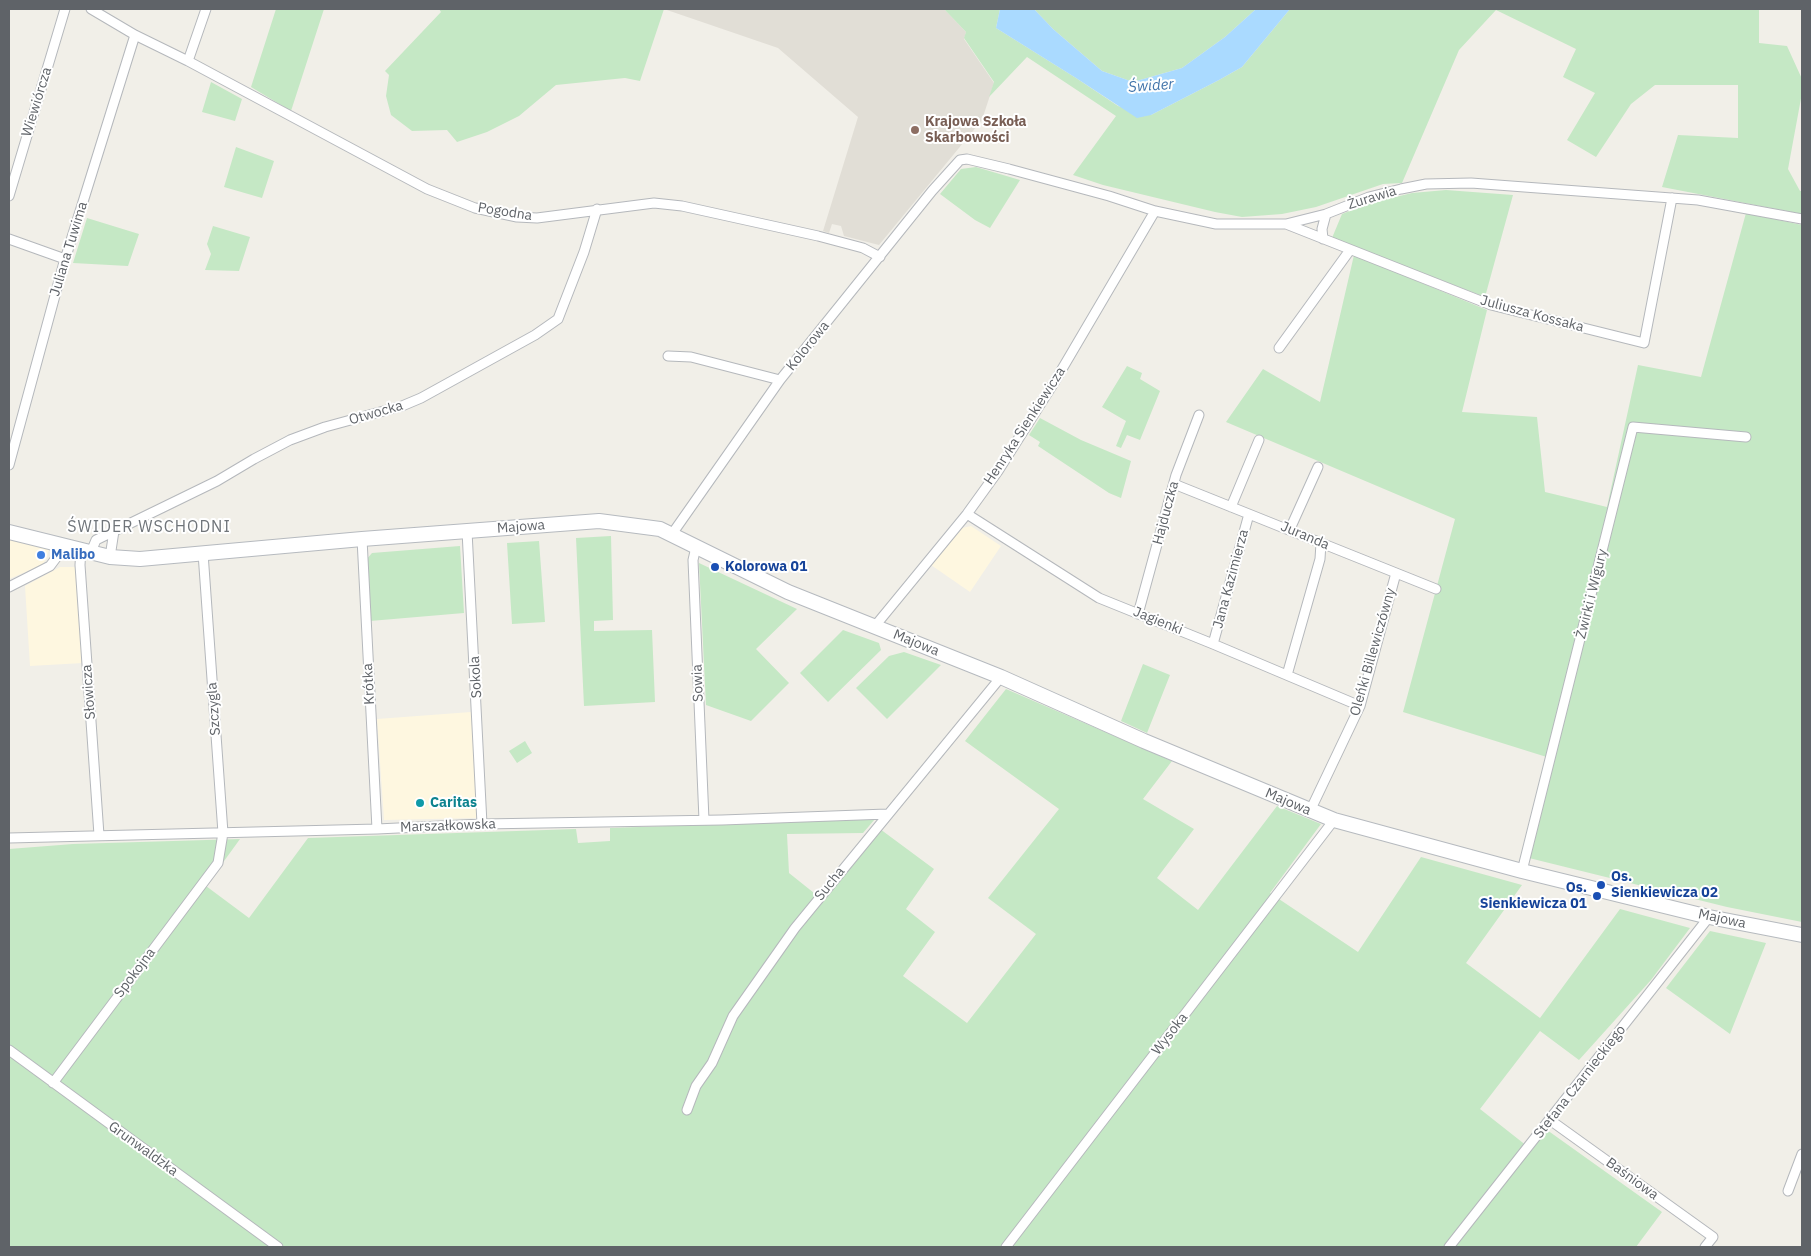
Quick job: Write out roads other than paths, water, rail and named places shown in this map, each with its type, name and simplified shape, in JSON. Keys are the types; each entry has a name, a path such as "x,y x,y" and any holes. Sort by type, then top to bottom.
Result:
{"street":[{"name":"Wiewiórcza","path":"9,196 65,9"},
{"name":"Pogodna","path":"94,9 135,35 188,61 428,189 475,208 517,217 537,218 654,203 682,206 818,236 863,248 880,257"},
{"path":"188,61 206,9"},
{"name":"Juliana Tuwima","path":"9,465 65,259 135,35"},
{"name":"Żurawia","path":"953,166 960,160 979,161 1109,196 1155,211 1216,224 1286,224 1326,214 1369,197 1426,184 1472,183 1698,200 1802,220"},
{"name":"Kolorowa","path":"672,534 780,380 953,166"},
{"name":"Juliusza Kossaka","path":"1286,224 1491,305 1644,343 1672,198"},
{"name":"Otwocka","path":"86,550 96,540 217,481 254,458 290,440 325,427 402,406 421,398 536,335 558,319 584,252 597,209"},
{"name":"Henryka Sienkiewicza","path":"875,626 967,514 998,471 1055,381 1155,211"},
{"path":"1323,239 1322,229 1326,214"},
{"path":"9,239 65,259"},
{"path":"1279,348 1350,250"},
{"path":"668,356 691,357 780,380"},
{"name":"Hajduczka","path":"1138,614 1174,484 1200,415"},
{"name":"Żwirki i Wigury","path":"1522,871 1633,427 1746,437"},
{"path":"1231,507 1259,440"},
{"path":"1290,529 1318,467"},
{"name":"Juranda","path":"1174,484 1436,589"},
{"name":"Jagienki","path":"967,514 1100,598 1360,706"},
{"name":"Jana Kazimierza","path":"1213,644 1249,514"},
{"name":"Majowa","path":"9,532 110,557 140,558 599,521 645,526 672,534 788,592 1001,676 1144,741 1334,820 1522,871 1709,917 1802,935"},
{"path":"110,557 114,531"},
{"name":"Sokola","path":"467,531 482,824"},
{"name":"Krótka","path":"362,539 377,829"},
{"path":"1287,675 1320,559 1321,543"},
{"path":"9,587 50,566 56,558 60,544"},
{"name":"Sowia","path":"696,546 693,560 704,820"},
{"name":"Słowicza","path":"86,550 80,565 99,835"},
{"name":"Szczygla","path":"202,553 223,833 218,863"},
{"name":"Oleńki Billewiczówny","path":"1310,811 1360,706 1396,573"},
{"name":"Sucha","path":"687,1110 696,1086 712,1063 733,1016 795,928 1001,676"},
{"name":"Marszałkowska","path":"9,838 887,814"},
{"name":"Wysoka","path":"1006,1247 1334,820"},
{"name":"Spokojna","path":"53,1083 218,863"},
{"name":"Stefana Czarnieckiego","path":"1449,1247 1709,917"},
{"name":"Grunwaldzka","path":"9,1050 278,1247"},
{"name":"Baśniowa","path":"1550,1120 1713,1237 1705,1247"},
{"path":"1788,1192 1802,1154"}],"water":[{"name":"Świder","path":"1000,9 1034,9 1053,29 1102,71 1133,82 1182,68 1225,37 1256,9 1290,9 1242,67 1151,115 1137,118 996,28"}],"place":[{"name":"Krajowa Szkoła Skarbowości","path":"915,130"},
{"name":"Malibo","path":"41,555"},
{"name":"Kolorowa 01","path":"715,567"},
{"name":"Caritas","path":"420,803"},
{"name":"Os. Sienkiewicza 02","path":"1601,885"},
{"name":"Os. Sienkiewicza 01","path":"1597,896"}],"district":[{"name":"ŚWIDER WSCHODNI","path":"149,527"}]}
